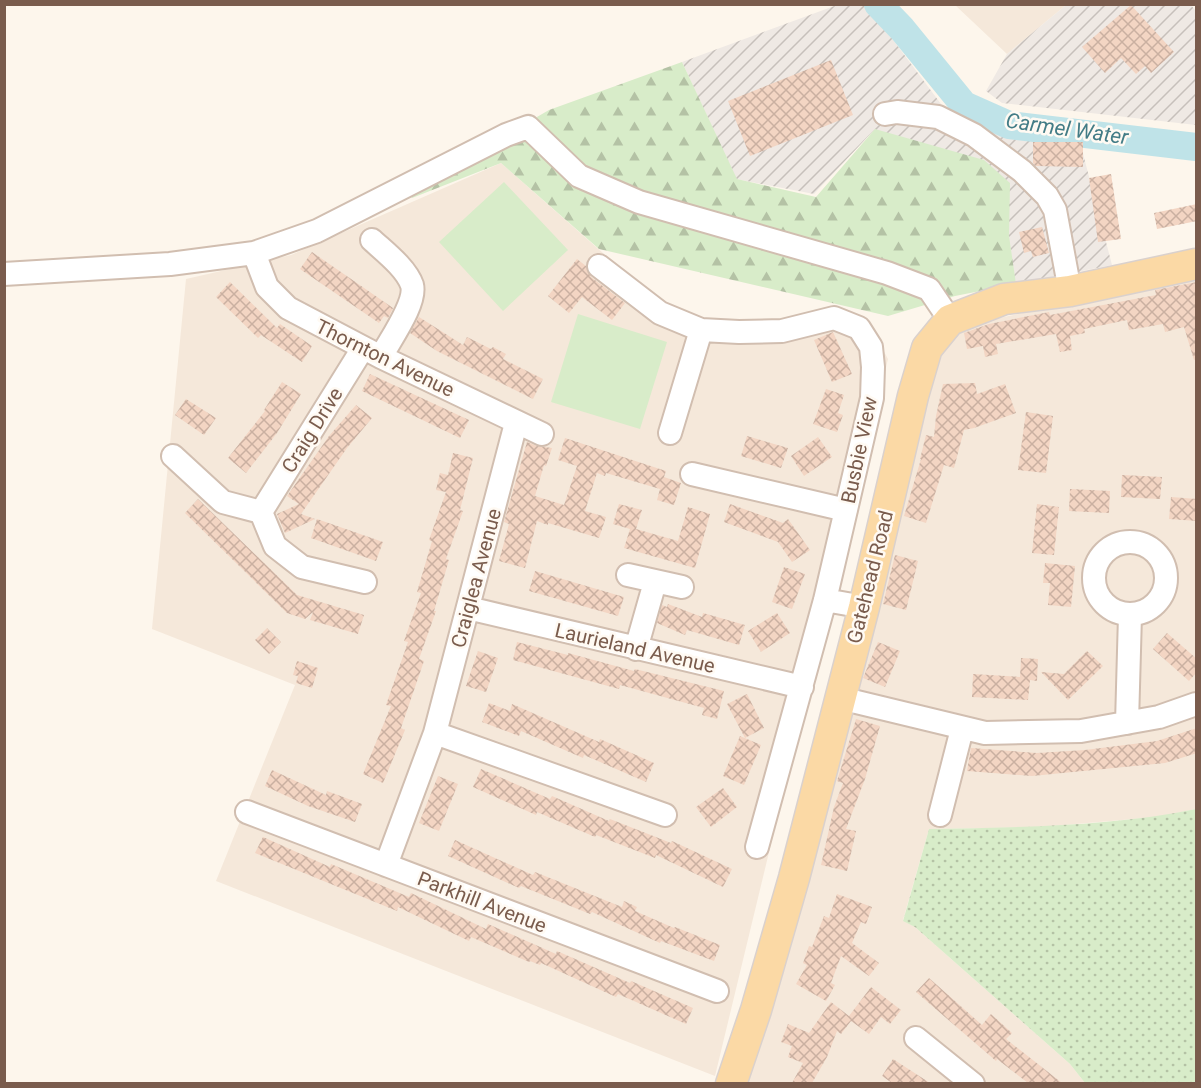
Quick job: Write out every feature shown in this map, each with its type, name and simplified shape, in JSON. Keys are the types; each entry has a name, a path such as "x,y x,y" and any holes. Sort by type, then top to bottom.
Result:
{"main road":[{"name":"Gatehead Road","path":"731,1083 756,1010 794,878 864,607 913,396 927,348 950,320 1004,299 1070,291 1197,264"}],"street":[{"path":"885,114 897,112 938,117 974,135 1022,171 1047,196 1055,210 1070,291"},
{"path":"4,274 170,264 254,254 317,231 506,135 528,128 579,176 610,191 639,202 887,273 929,290 950,320"},
{"name":"Craig Drive","path":"261,512 372,353 411,302 413,289 407,277 372,240"},
{"name":"Thornton Avenue","path":"254,254 267,287 288,308 372,353 542,435"},
{"name":"Busbie View","path":"599,266 660,313 701,330 782,331 834,318 859,328 871,347 872,398 825,600 757,847"},
{"path":"670,433 701,330"},
{"name":"Craiglea Avenue","path":"386,865 435,733 516,423"},
{"path":"173,456 223,502 261,512 275,546 302,567 365,582"},
{"path":"692,474 846,510"},
{"path":"628,575 682,587"},
{"path":"636,649 655,582"},
{"path":"825,600 864,607"},
{"name":"Laurieland Avenue","path":"468,608 802,687"},
{"path":"1127,723 1130,615"},
{"path":"840,698 985,734 1081,731 1159,717 1197,704"},
{"path":"940,815 962,729"},
{"path":"435,733 665,815"},
{"name":"Parkhill Avenue","path":"248,812 717,992"},
{"path":"916,1038 973,1083"}],"shaded area":[{"path":"1190,4 1196,11 1196,125 1002,103 986,91 1007,54 1066,5"},
{"path":"837,5 867,5 947,112 1080,142 1112,265 1016,284 875,129 814,194 736,179 682,62"},
{"path":"955,5 1066,5 1007,54"},
{"path":"501,163 612,261 677,312 775,338 842,319 874,333 888,359 715,1076 216,881 295,685 152,629 186,279 291,255"},
{"path":"1196,276 1196,809 1157,817 1041,827 929,829 903,920 915,927 1070,1064 1085,1083 742,1084 932,354 948,329"}],"green space":[{"path":"682,62 737,179 816,197 875,129 984,160 1010,183 1009,236 1016,284 955,296 888,316 599,249 501,163 412,198 408,192 549,110"},
{"path":"504,182 568,250 503,311 439,242"},
{"path":"578,314 667,342 640,429 551,402"},
{"path":"1196,809 1196,1083 1085,1083 1070,1064 915,927 903,921 929,829 1096,823"}],"building":[{"path":"1131,5 1174,52 1151,73 1145,66 1136,74 1121,58 1105,73 1082,47"},
{"path":"831,60 853,115 750,156 728,101"},
{"path":"1033,142 1083,142 1083,167 1036,166 1033,163"},
{"path":"1111,174 1121,239 1098,242 1089,178"},
{"path":"1197,204 1197,221 1157,229 1154,213"},
{"path":"1042,227 1049,253 1033,257 1031,251 1024,253 1019,232"},
{"path":"312,252 393,308 388,318 384,316 379,323 300,269"},
{"path":"577,259 586,266 591,277 625,303 612,320 582,297 569,313 548,296"},
{"path":"230,282 277,328 280,324 312,346 302,362 261,335 258,338 216,297"},
{"path":"1197,282 1197,359 1194,360 1184,327 1165,332 1163,324 1129,330 1127,320 1084,329 1085,333 1070,336 1072,350 1060,352 1056,334 996,344 998,354 985,357 983,346 967,349 964,333 989,324 1156,295 1155,290"},
{"path":"419,317 463,345 467,337 491,349 493,347 506,354 503,359 543,379 533,399 437,351 410,333"},
{"path":"833,332 852,374 832,382 814,340"},
{"path":"370,374 469,420 460,438 362,391"},
{"path":"282,382 301,394 277,433 246,473 228,458 265,411"},
{"path":"975,383 977,394 1005,384 1016,413 964,430 954,468 944,465 926,523 904,516 926,435 934,437 943,384"},
{"path":"826,389 844,395 838,413 843,415 837,432 813,424"},
{"path":"186,399 216,418 204,435 175,415"},
{"path":"356,405 372,418 347,448 301,514 315,519 285,533 277,514 299,504 287,496 329,436"},
{"path":"1026,412 1053,416 1046,473 1018,470"},
{"path":"747,436 788,448 781,468 741,456"},
{"path":"818,437 832,457 804,476 791,456"},
{"path":"565,438 666,471 664,477 681,483 674,505 657,500 660,489 606,473 605,476 597,473 585,511 606,517 599,538 537,521 525,568 499,561 509,524 504,522 527,442 552,448 546,466 544,465 535,496 564,505 577,466 558,460"},
{"path":"453,453 473,458 460,510 463,511 446,559 449,560 434,611 436,611 419,659 424,661 401,728 405,730 383,783 363,774 391,706 386,705 408,642 404,641 421,593 417,592 432,541 429,540 446,492 436,490 440,473 448,475"},
{"path":"1122,475 1162,477 1160,499 1121,497"},
{"path":"1070,489 1110,491 1109,513 1069,511"},
{"path":"1171,497 1197,499 1197,521 1169,519"},
{"path":"198,499 297,595 364,615 358,634 310,620 313,612 305,619 287,613 185,513"},
{"path":"619,504 642,510 636,529 678,541 688,507 710,514 695,568 624,548 630,529 613,524"},
{"path":"730,504 783,523 788,519 810,550 792,562 778,542 724,522"},
{"path":"1037,504 1059,507 1054,555 1032,553"},
{"path":"317,519 383,542 376,561 311,538"},
{"path":"895,555 918,561 906,610 883,604"},
{"path":"1045,563 1075,566 1071,607 1048,605 1050,583 1043,583"},
{"path":"784,567 805,574 792,609 772,602"},
{"path":"535,571 624,597 618,616 529,591"},
{"path":"668,604 702,617 703,613 745,625 739,645 687,630 685,635 657,623 662,605 667,607"},
{"path":"777,613 790,633 761,652 748,631"},
{"path":"267,628 281,642 269,654 255,640"},
{"path":"1167,633 1197,659 1197,672 1189,681 1153,649"},
{"path":"517,642 724,691 717,719 702,715 704,708 620,685 619,689 513,660"},
{"path":"878,642 900,651 885,687 863,678"},
{"path":"478,651 498,658 486,692 466,686"},
{"path":"1087,651 1103,666 1068,700 1041,672 1064,674"},
{"path":"1021,658 1038,659 1037,681 1030,680 1028,700 972,697 973,674 1020,677"},
{"path":"297,661 318,668 312,688 296,683 298,676 293,675"},
{"path":"747,694 764,728 745,738 727,704"},
{"path":"489,703 510,711 512,704 654,763 646,782 521,731 519,736 482,722"},
{"path":"856,719 880,726 865,779 846,829 856,831 847,871 821,865 834,807 843,783 837,781"},
{"path":"1197,728 1197,753 1165,763 1032,776 967,771 971,748 1037,753 1085,750 1157,741"},
{"path":"740,736 761,745 744,785 723,776"},
{"path":"481,769 550,799 552,796 609,821 610,819 671,843 672,841 732,869 723,887 656,855 655,858 596,835 595,837 537,812 536,815 473,787"},
{"path":"272,770 326,795 327,791 362,804 355,822 308,806 265,786"},
{"path":"438,776 458,784 439,831 419,823"},
{"path":"723,788 737,807 711,827 696,807"},
{"path":"263,837 330,867 331,864 409,897 411,893 486,929 488,924 556,954 557,951 693,1008 686,1024 618,994 616,997 541,963 540,965 529,962 471,937 469,941 398,907 397,911 255,853"},
{"path":"455,840 533,875 535,872 622,907 624,901 637,907 635,911 720,945 714,961 661,941 660,943 592,912 590,914 521,886 519,888 448,856"},
{"path":"837,894 872,907 866,924 861,922 852,943 879,963 869,976 841,956 831,983 835,985 826,1001 796,984 807,965 803,963 809,946 812,947 824,916 829,918"},
{"path":"929,978 982,1025 991,1014 1012,1033 1006,1039 1062,1083 1028,1083 997,1059 996,1061 916,992"},
{"path":"871,987 901,1010 890,1024 881,1017 869,1034 851,1021 841,1034 837,1031 827,1057 812,1083 792,1083 803,1063 788,1057 792,1046 781,1042 788,1024 809,1033 831,1002 849,1016"},
{"path":"893,1059 930,1083 892,1083 882,1076"}],"waterway":[{"name":"Carmel Water","path":"878,4 902,29 964,105 1009,125 1196,147"}]}
